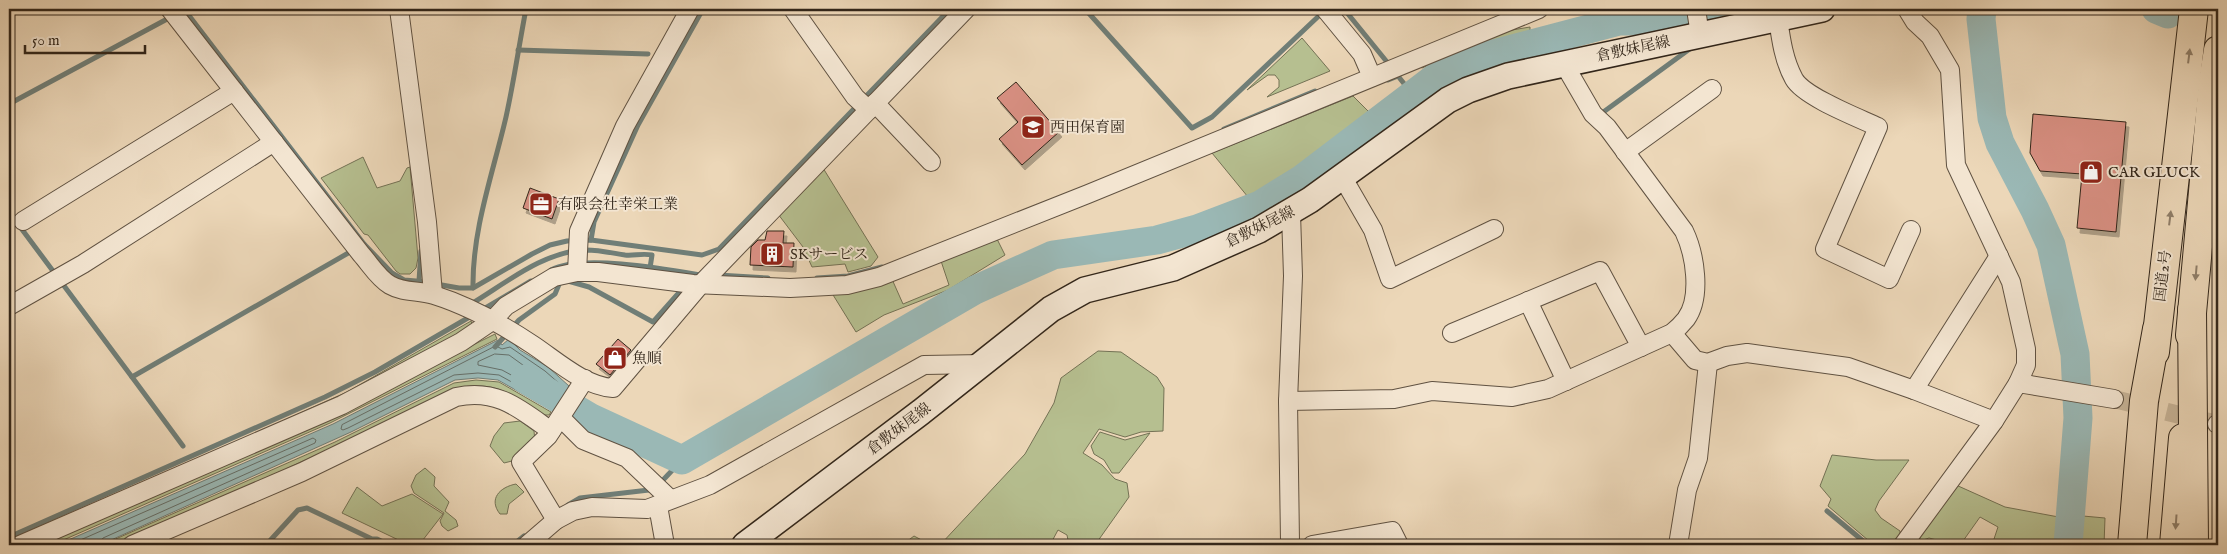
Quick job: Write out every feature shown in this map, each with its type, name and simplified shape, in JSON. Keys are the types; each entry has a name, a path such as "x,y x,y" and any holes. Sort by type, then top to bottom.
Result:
{"highway":[{"name":"国道2号","path":"2143,545 2157,329 2194,9"},
{"name":"国道2号","path":"2174,545 2192,310 2213,81 2218,50"},
{"path":"2192,310 2194,545"},
{"path":"2132,545 2144,401 2157,329"}],"main road":[{"name":"倉敷妹尾線","path":"745,545 983,364 1051,309 1085,290 1173,268 1291,213 1343,178 1427,114 1468,90 1508,76 1699,32 1778,19 1822,9"}],"street":[{"path":"170,9 387,284 400,290 432,287 585,379 600,387 613,388 692,283 872,106 966,9"},
{"path":"399,9 427,222 432,287"},
{"path":"577,270 578,232 625,126 690,9"},
{"path":"793,9 855,97 872,106 931,162"},
{"path":"20,545 317,416 461,342 493,322 506,306 554,277 577,270 692,283 812,287 847,284 879,277 1370,73 1539,9"},
{"path":"1696,9 1699,32"},
{"path":"1906,541 1994,421 2018,383 2026,366 2026,349 2012,282 1956,165 1950,70 1930,36 1915,22 1907,9"},
{"path":"1328,12 1362,54 1370,73"},
{"path":"1778,19 1785,58 1795,81 1808,93 1878,127 1825,249 1888,279 1911,230"},
{"path":"1288,401 1394,399 1432,391 1512,397 1548,389 1642,347 1672,333 1686,319 1692,309 1695,264 1684,232 1607,127 1593,114 1570,79 1564,64"},
{"path":"1625,152 1712,89"},
{"path":"23,221 234,91"},
{"path":"9,306 59,277 274,142"},
{"path":"1343,178 1373,230 1390,279 1494,228"},
{"path":"1291,213 1293,276 1288,401 1293,544"},
{"path":"1914,390 1999,256"},
{"path":"1452,334 1600,271 1642,347"},
{"path":"1528,302 1566,380"},
{"path":"1672,333 1696,360 1708,363 1727,356 1747,353 1848,367 1994,421"},
{"path":"1678,545 1687,490 1698,458 1708,363"},
{"path":"527,545 553,516 592,507 647,509 710,485 924,365 983,364"},
{"path":"553,516 521,462 563,415 585,379"},
{"path":"2018,383 2114,399"},
{"path":"132,545 302,472 456,397 476,394 499,398 563,415 582,440 627,458 664,503 665,545"},
{"path":"1312,545 1392,531 1399,545"}],"green space":[{"path":"1530,27 1530,32 1463,51 1422,68 1419,66 1494,33"},
{"path":"1302,38 1330,71 1267,97 1279,87 1279,80 1275,75 1268,75 1247,90"},
{"path":"1353,96 1369,112 1293,171 1248,197 1212,153"},
{"path":"363,157 377,188 400,181 407,168 410,167 418,258 416,268 410,274 400,274 396,271 368,235 364,234 321,178"},
{"path":"823,168 878,257 871,266 848,272 845,264 812,267 803,247 778,214"},
{"path":"997,239 1005,255 948,290 884,315 856,332 830,290 891,277 903,304 949,285 940,258"},
{"path":"471,321 473,327 357,392 189,463 347,392"},
{"path":"495,334 497,339 330,423 52,545 38,545 407,378"},
{"path":"1098,351 1121,352 1157,377 1164,388 1163,431 1141,432 1125,437 1099,429 1083,453 1102,465 1115,479 1127,483 1129,497 1095,545 1069,545 1067,535 1058,530 1050,545 940,545 1025,454 1054,403 1061,378"},
{"path":"476,380 499,382 551,412 549,415 544,415 513,396 493,388 471,386 457,388 329,449 200,507 114,545 102,545 335,442 454,383"},
{"path":"520,421 534,431 535,442 512,461 504,463 490,446 494,436 504,423"},
{"path":"1100,432 1125,440 1150,433 1119,473 1112,473 1104,460 1094,454 1091,446"},
{"path":"1832,455 1876,460 1909,460 1879,501 1875,510 1881,518 1900,531 1900,536 1897,539 1877,545 1869,541 1828,506 1831,499 1820,486"},
{"path":"425,468 435,477 434,486 449,502 445,511 456,520 458,526 448,531 442,526 440,521 444,513 414,493 411,486 416,475"},
{"path":"2218,472 2218,545 2216,545"},
{"path":"516,484 524,492 509,504 507,514 500,514 495,503 498,494 505,488"},
{"path":"1956,485 2005,507 2064,518 2062,545 1992,545 1998,527 1980,517 1963,541 1974,545 1956,545 1929,538 1923,540 1917,538"},
{"path":"357,487 382,506 412,494 443,514 419,545 409,545 342,513"},
{"path":"2083,516 2105,518 2104,545 2081,545"},
{"path":"914,536 931,545 902,545"}],"water":[{"path":"509,339 520,350 548,367 569,386 551,410 498,380 478,378 455,380 351,432 100,545 57,545 333,424 498,340 502,345"}],"building":[{"name":"西田保育園","path":"1016,82 1059,132 1022,165 999,139 1018,122 997,98"},
{"name":"CAR GLUCK","path":"2033,114 2126,122 2116,232 2077,228 2082,174 2040,171 2030,153"},
{"path":"530,188 559,199 552,219 523,208"},
{"name":"SKサービス","path":"767,231 784,231 783,243 794,243 793,267 750,265 751,247 758,240 765,240"},
{"path":"618,339 631,350 610,375 596,364"}],"waterway":[{"path":"184,9 364,244"},
{"path":"473,288 476,245 480,223 512,90 526,9"},
{"path":"591,240 594,222 638,125 703,9"},
{"path":"436,284 459,288 473,288 532,254 550,245 567,241 591,240 702,255 719,249 950,9"},
{"path":"1085,9 1192,128 1212,117 1324,11"},
{"path":"1344,9 1387,62"},
{"path":"1649,22 1653,9"},
{"path":"525,379 591,418 682,460 975,290 1053,255 1157,240 1197,229 1260,205 1302,179 1440,74 1482,57 1619,21 1705,21 1737,9"},
{"path":"1982,9 1981,19 1992,118 2000,143 2051,245 2075,354 2078,418 2068,545"},
{"path":"2156,9 2168,14"},
{"path":"9,104 169,18"},
{"path":"1602,113 1691,48"},
{"path":"518,50 648,54"},
{"path":"1388,80 1398,76 1413,95"},
{"path":"1224,129 1315,91"},
{"path":"9,212 132,377"},
{"path":"183,446 132,377 364,244 392,273 404,280 428,282"},
{"path":"471,304 540,262 570,252 591,250 625,255 652,255 650,268"},
{"path":"419,281 421,251"},
{"path":"551,270 565,265 602,263 624,264 700,275"},
{"path":"817,278 848,276 882,267"},
{"path":"718,275 768,278"},
{"path":"482,310 531,281"},
{"path":"568,281 589,287 653,322 684,287"},
{"path":"495,347 519,320 555,294 560,282"},
{"path":"9,537 325,397 375,372 473,315"},
{"path":"664,479 682,460"},
{"path":"568,505 580,498 649,490"},
{"path":"266,545 298,510 307,508 372,539 377,539 389,545"},
{"path":"1827,511 1868,545"},
{"path":"513,545 524,536"},
{"path":"1887,545 1900,541"},
{"path":"1910,542 1937,545"}],"tunnel":[{"path":"2114,399 2217,424"}],"place":[{"name":"西田保育園","path":"1033,127"},
{"name":"CAR GLUCK","path":"2091,172"},
{"name":"有限会社幸栄工業","path":"541,204"},
{"name":"SKサービス","path":"772,254"},
{"name":"魚順","path":"615,358"}]}
